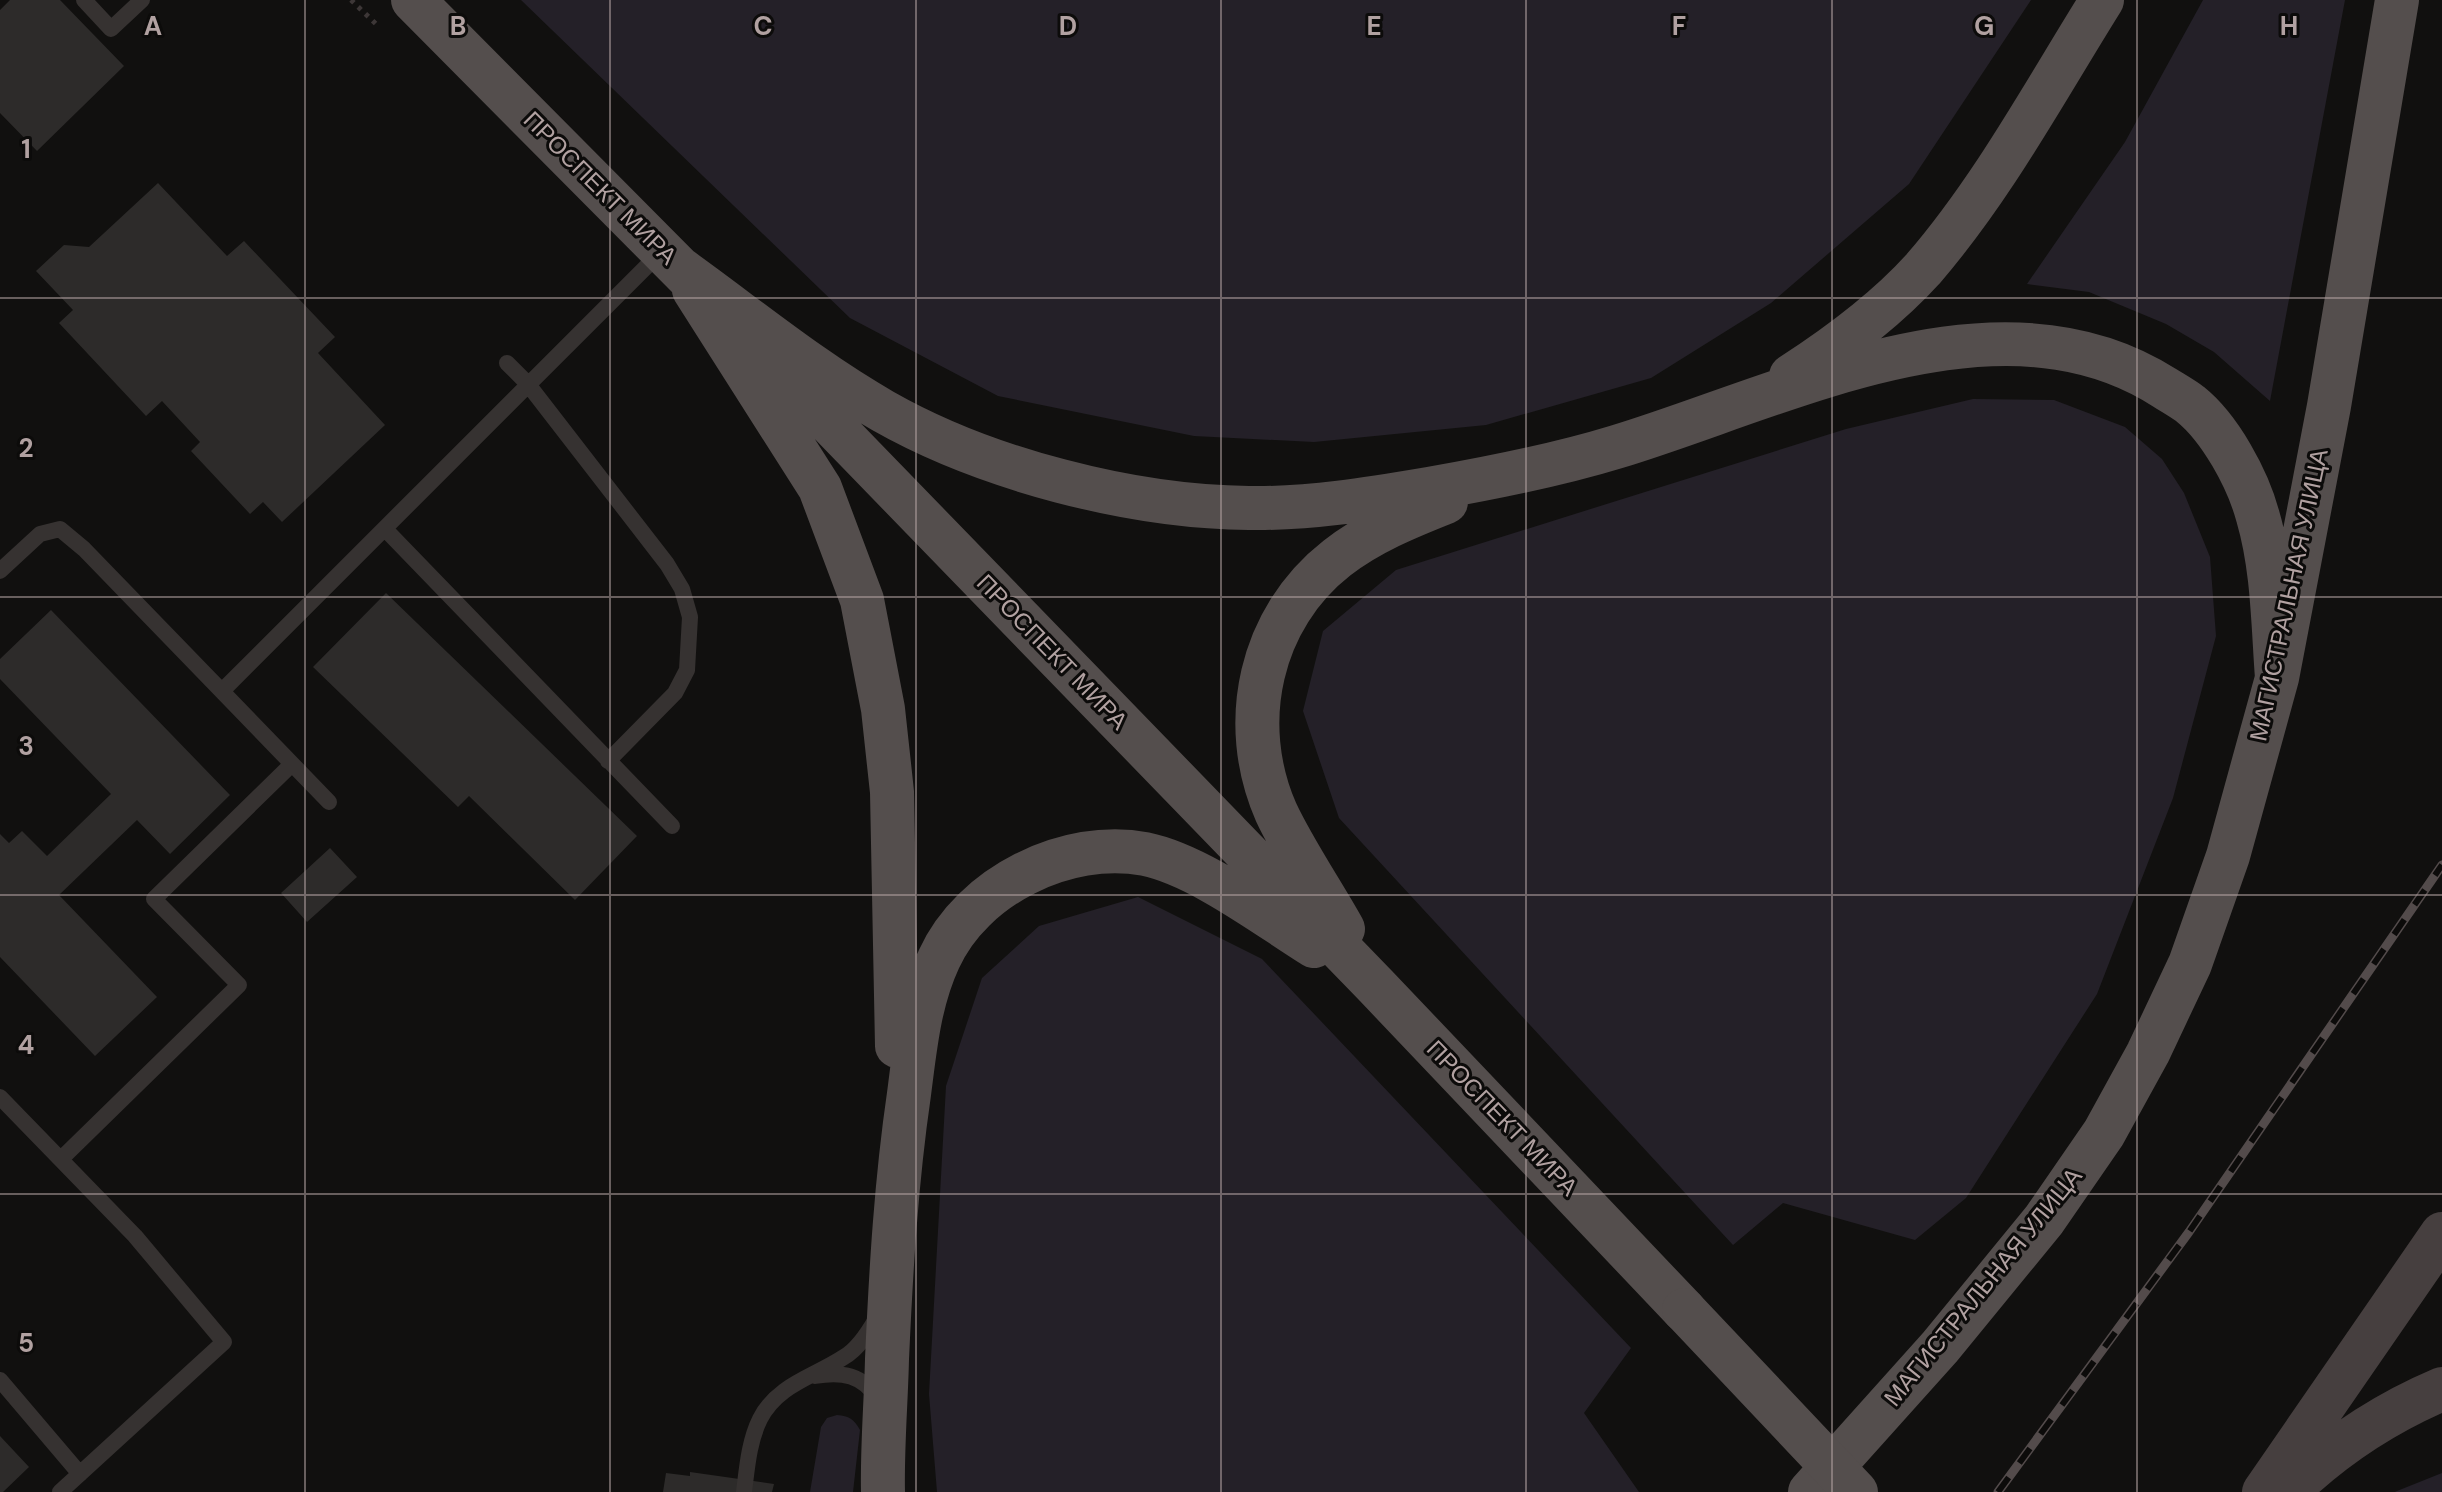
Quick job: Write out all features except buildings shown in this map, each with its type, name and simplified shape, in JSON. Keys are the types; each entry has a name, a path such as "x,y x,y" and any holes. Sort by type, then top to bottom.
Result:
{"main road":[{"name":"ПРОСПЕКТ МИРА","path":"413,0 670,259 1376,986 1856,1492"},
{"path":"1762,395 1871,320 1923,269 1991,177 2102,0"},
{"name":"МАГИСТРАЛЬНАЯ УЛИЦА","path":"1810,1492 1940,1347 2044,1220 2104,1133 2148,1053 2190,964 2228,856 2277,678 2329,406 2397,0"},
{"path":"670,259 807,361 884,412 974,453 1053,479 1161,502 1249,508 1357,501 1513,474 1613,448 1698,421 1762,395 1902,357 1969,346 2037,345 2093,354 2149,378 2191,405 2222,442 2243,478 2258,516 2269,570 2277,678"},
{"path":"670,259 820,488 862,600 883,709 892,792 899,1163"},
{"path":"1376,986 1276,811 1258,749 1259,687 1274,637 1302,590 1338,557 1401,520 1513,474"},
{"path":"882,1486 890,1285 899,1163 922,1004 940,957 966,919 1004,884 1048,862 1097,851 1146,854 1204,877 1376,986"},
{"path":"2264,1492 2442,1234"},
{"path":"2287,1492 2320,1461 2360,1431 2415,1400 2442,1389"}],"lane":[{"path":"84,0 111,29 142,0"},
{"path":"222,691 527,383 670,259"},
{"path":"507,363 527,383 667,564 682,589 690,617 687,670 675,693 608,761"},
{"path":"0,571 40,534 60,529 84,549 329,802"},
{"path":"385,529 672,826"},
{"path":"61,1159 239,985 154,899 292,764"},
{"path":"0,1097 135,1236 224,1342 60,1492"},
{"path":"744,1492 754,1436 761,1417 778,1394 846,1356 866,1336 890,1285"},
{"path":"800,1379 834,1373 861,1380 877,1399 885,1424"},
{"path":"0,1380 80,1474"}],"shaded area":[{"path":"521,0 2031,0 1909,184 1771,303 1651,378 1486,425 1314,442 1194,436 998,396 850,318"},
{"path":"2203,0 2345,0 2270,401 2214,352 2166,324 2089,292 2027,284 2125,142"},
{"path":"1973,399 2054,400 2125,427 2162,459 2184,493 2210,557 2216,636 2173,798 2097,994 1966,1198 1915,1240 1783,1203 1733,1245 1339,818 1303,711 1323,631 1396,570 1846,429"},
{"path":"1138,897 1262,959 1631,1348 1584,1413 1639,1492 937,1492 929,1394 946,1086 982,978 1039,926"},
{"path":"837,1415 851,1419 860,1430 853,1492 810,1492 821,1427 827,1418"},
{"path":"2442,1473 2442,1492 2395,1492 2397,1491"}],"railway":[{"path":"1998,1492 2189,1232 2442,865"}]}
